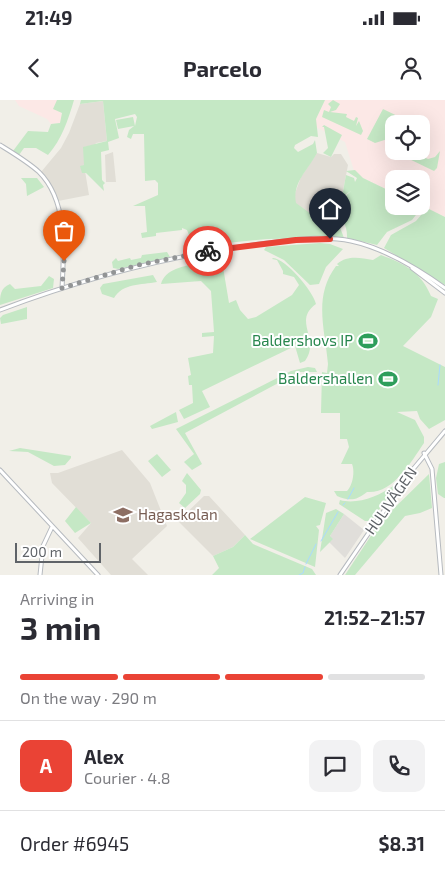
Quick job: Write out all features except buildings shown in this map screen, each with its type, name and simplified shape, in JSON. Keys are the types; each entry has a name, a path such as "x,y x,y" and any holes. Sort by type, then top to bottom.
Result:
{"street":[{"path":"0,145 38,171 54,196 64,253 62,288"},
{"path":"0,310 62,288 173,257 221,248 296,240 351,241 378,250 408,265 445,288"},
{"path":"408,265 445,293"},
{"name":"HULIVÄGEN","path":"340,575 424,454 445,431"},
{"path":"424,454 431,464 441,575"},
{"path":"422,457 431,464"},
{"path":"0,470 98,575"},
{"path":"40,575 43,546 52,527"}],"shaded area":[{"path":"15,100 57,100 63,119 60,123 51,124 47,119 19,106"},
{"path":"325,100 445,100 445,217 430,210 430,170 385,170 385,189 355,174 345,142 316,127 316,119"},
{"path":"103,101 107,141 96,143 84,165 89,195 58,201 41,172 61,148 80,104"},
{"path":"113,152 116,182 106,182 105,155"},
{"path":"317,153 331,157 334,154 341,154 348,165 342,196 324,214 318,216 302,210 295,203 294,196 301,177"},
{"name":"Hagaskolan","path":"122,450 150,483 167,526 132,559 148,575 111,575 78,538 91,523 52,483 50,473 58,473"},
{"path":"204,496 209,496 245,535 233,547 213,556 178,521"},
{"path":"344,514 364,530 345,558 329,542 332,540 330,536"}],"green space":[{"path":"57,100 74,100 61,136 48,155 36,148 24,148 19,155 13,151 28,131 48,132 51,124 60,123 62,113 53,109"},
{"path":"81,100 325,100 316,119 318,137 311,136 295,145 294,148 298,152 313,144 315,140 317,153 302,177 295,196 296,203 311,214 332,214 336,217 344,238 267,239 217,244 204,248 200,245 195,250 187,230 182,228 182,230 156,233 156,236 142,238 141,233 147,232 145,206 133,206 158,195 158,183 155,180 145,181 144,134 133,134 131,139 127,137 129,130 134,126 118,129 116,120 133,117 135,126 137,117 135,114 115,119 119,138 108,142 109,150 101,152 102,180 105,183 103,185 104,191 86,173 82,173 80,166 84,165 83,147 107,141 103,101 80,104"},
{"path":"333,100 340,104 336,110 330,112 347,114 346,117 354,121 356,117 358,118 356,126 359,121 363,131 361,135 322,117 324,110 329,112 331,107 328,104"},
{"path":"383,109 395,115 385,115 385,140 375,143 367,139"},
{"path":"324,125 342,135 331,157 323,153 328,148 324,127 322,127"},
{"path":"440,151 437,168 434,171 411,160 430,160"},
{"path":"355,170 363,178 385,189 385,215 416,215 412,220 387,232 377,245 347,238 340,206 341,200 351,191 342,197 346,175 354,178 355,182 357,178 346,171"},
{"path":"21,178 37,178 44,187 27,196 26,184"},
{"path":"430,210 445,217 445,285 384,248 391,235 416,221 421,215 430,215"},
{"path":"330,244 343,249 326,267 319,284 310,285 284,260 264,250 266,247"},
{"path":"167,252 170,257 118,269 113,268 112,262 116,258 118,261 130,258 131,260 141,258 142,255"},
{"path":"221,255 229,303 236,300 240,310 248,319 256,317 292,295 299,285 294,277 283,274 277,260 272,259 278,260 292,270 310,291 316,304 309,310 306,317 310,345 309,353 305,361 300,363 295,346 202,391 210,407 184,419 179,410 193,403 192,385 189,385 188,376 191,375 188,358 213,353 214,336 202,337 202,333 214,332 211,291 201,281 161,284 167,275 181,267 204,262 208,267 218,268"},
{"name":"Baldershovs IP","path":"381,255 411,270 422,281 431,296 438,299 431,317 403,346 445,367 445,420 429,429 420,419 417,411 397,412 415,420 424,437 424,443 407,467 385,488 367,492 356,499 345,499 337,496 334,491 347,491 351,485 353,474 352,464 341,464 349,447 347,439 340,439 340,413 321,413 322,372 327,373 328,364 323,326 323,301 329,278 336,266 339,266 337,264 350,258 373,260"},
{"path":"153,275 157,282 127,287 114,298 102,294 100,288 103,284"},
{"path":"49,276 54,279 53,288 0,305 1,293 10,284 15,289 41,286"},
{"path":"27,307 27,319 1,324 0,318 3,315"},
{"path":"308,367 315,368 317,372 299,372 185,433 202,464 192,470 184,462 194,454 176,429 291,371"},
{"path":"176,412 178,422 152,429 150,426"},
{"path":"20,448 71,456 71,458 65,465 54,466 28,452 9,451"},
{"path":"157,454 171,470 162,477 148,461"},
{"path":"445,462 444,498 438,494 436,478 439,464"},
{"path":"187,473 201,490 200,494 185,508 179,503 186,493 186,485 182,481"},
{"path":"429,474 432,508 405,516 355,575 345,575 380,522"},
{"path":"396,486 371,521 365,521 339,504 340,500 368,499"},
{"path":"305,497 326,503 320,525 316,526 319,530 315,567 250,539"},
{"path":"76,507 91,523 75,533 65,521"},
{"path":"336,509 344,514 330,536 333,539 320,552 326,513"},
{"path":"245,535 253,544 312,569 316,575 212,575 219,568 213,556 233,547"}],"waterway":[{"path":"438,385 440,365"},
{"path":"348,499 354,488"},
{"path":"321,541 338,512"},
{"path":"306,564 316,544"},
{"path":"299,575 303,573 305,567"}],"way so far":[{"path":"64,261 62,288 138,265 208,251"}],"place":[{"name":"Baldershovs IP","path":"368,341"},
{"name":"Baldershallen","path":"388,379"},
{"name":"Hagaskolan","path":"123,515"}],"route":[{"path":"208,251 296,240 330,239"}]}
